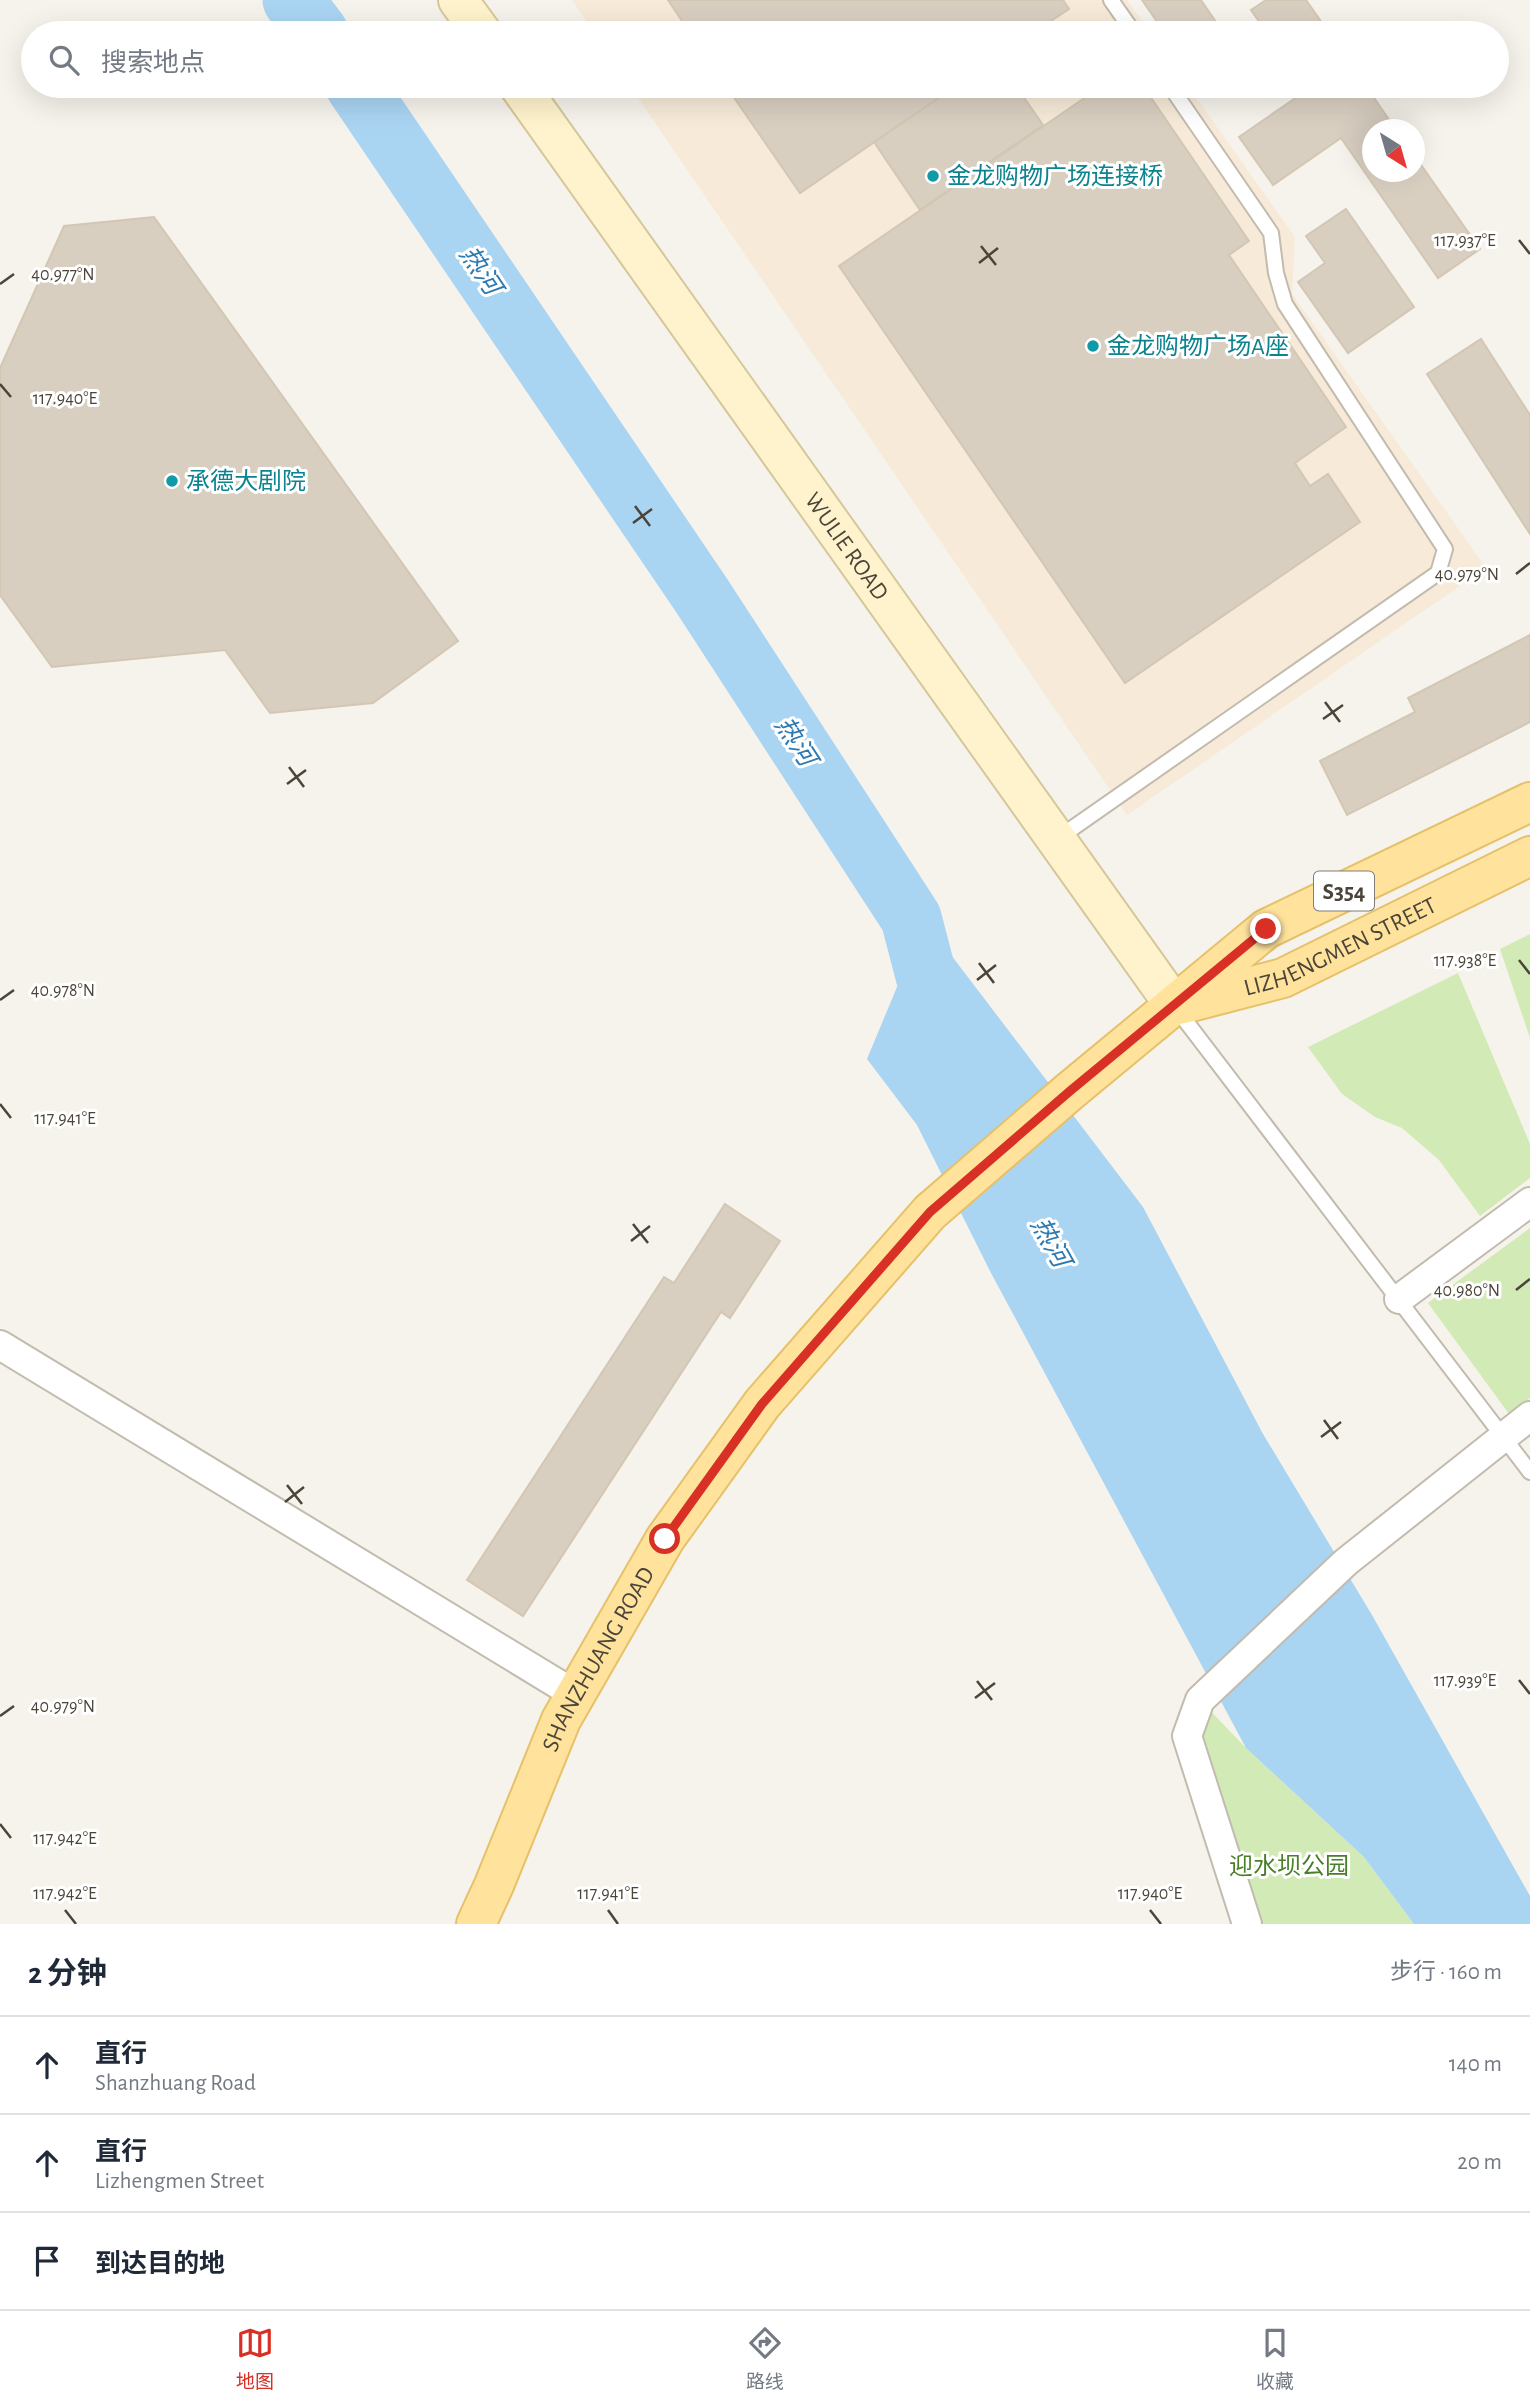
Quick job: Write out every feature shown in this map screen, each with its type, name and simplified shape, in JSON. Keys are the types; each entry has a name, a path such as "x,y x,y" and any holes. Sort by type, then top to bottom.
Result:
{"main road":[{"path":"458,0 473,21"},
{"name":"WULIE ROAD","path":"528,98 1175,1006"},
{"name":"LIZHENGMEN STREET","path":"1175,1006 1266,929 1530,802"},
{"name":"LIZHENGMEN STREET","path":"1175,1006 1283,978 1530,856"},
{"name":"SHANZHUANG ROAD","path":"494,1885 561,1720 665,1539 754,1415 930,1212 1070,1091 1175,1006"},
{"path":"476,1924 494,1885"},
{"path":"487,1924 494,1885"}],"street":[{"path":"1399,1300 1530,1202"},
{"path":"0,1345 576,1695"},
{"path":"1247,1924 1187,1737 1200,1700 1346,1562 1530,1416"}],"lane":[{"path":"1111,0 1126,21"},
{"path":"1056,840 1438,573 1445,549 1284,304 1276,273 1271,233 1178,98"},
{"path":"1175,1006 1530,1472"}],"shaded area":[{"path":"572,0 1127,0 1142,21 586,21"},
{"path":"638,98 1197,98 1295,237 1292,294 1486,568 1127,815"}],"green space":[{"path":"1530,934 1530,1038 1500,949"},
{"path":"1458,973 1530,1144 1530,1178 1480,1216 1439,1160 1402,1128 1375,1117 1342,1094 1308,1047"},
{"path":"1530,1228 1530,1398 1509,1414 1428,1303"},
{"name":"迎水坝公园","path":"1200,1700 1246,1748 1364,1857 1414,1924 1247,1924 1187,1737"}],"water":[{"path":"932,930 1143,1207 1263,1434 1372,1615 1530,1896 1530,1924 1414,1924 1364,1857 1246,1748 991,1273 917,1125 867,1059 907,963"}],"building":[{"path":"668,0 1063,0 1069,9 1051,21 682,21"},
{"path":"1142,0 1201,0 1215,21 1157,21"},
{"path":"1266,0 1306,0 1321,21 1259,21 1251,10"},
{"path":"734,98 939,98 800,193"},
{"name":"金龙购物广场连接桥","path":"938,98 1024,98 1043,125 920,210 874,142"},
{"name":"金龙购物广场A座","path":"1084,98 1151,98 1249,241 1229,255 1346,427 1295,463 1310,486 1328,474 1360,522 1125,683 839,266"},
{"path":"1295,98 1374,98 1388,119 1362,119 1362,168 1341,138 1273,185 1239,137"},
{"path":"1425,171 1480,249 1438,278 1371,182 1425,182"},
{"path":"1346,209 1414,307 1348,353 1298,282 1325,263 1306,236"},
{"name":"承德大剧院","path":"154,217 458,641 373,703 270,713 225,650 52,667 0,595 0,368 64,226"},
{"path":"1481,339 1530,415 1530,534 1427,374"},
{"path":"1530,635 1530,722 1347,815 1320,761 1415,712 1408,698"},
{"path":"725,1204 780,1241 730,1318 721,1312 523,1616 467,1580 664,1277 674,1283"}],"waterway":[{"name":"热河","path":"293,0 309,21"},
{"name":"热河","path":"364,98 702,596 911,918 940,1029"}],"place":[{"name":"金龙购物广场连接桥","path":"933,176"},
{"name":"金龙购物广场A座","path":"1093,346"},
{"name":"承德大剧院","path":"172,481"}],"route":[{"path":"665,1539 762,1404 930,1212 1070,1091 1266,929"}]}
